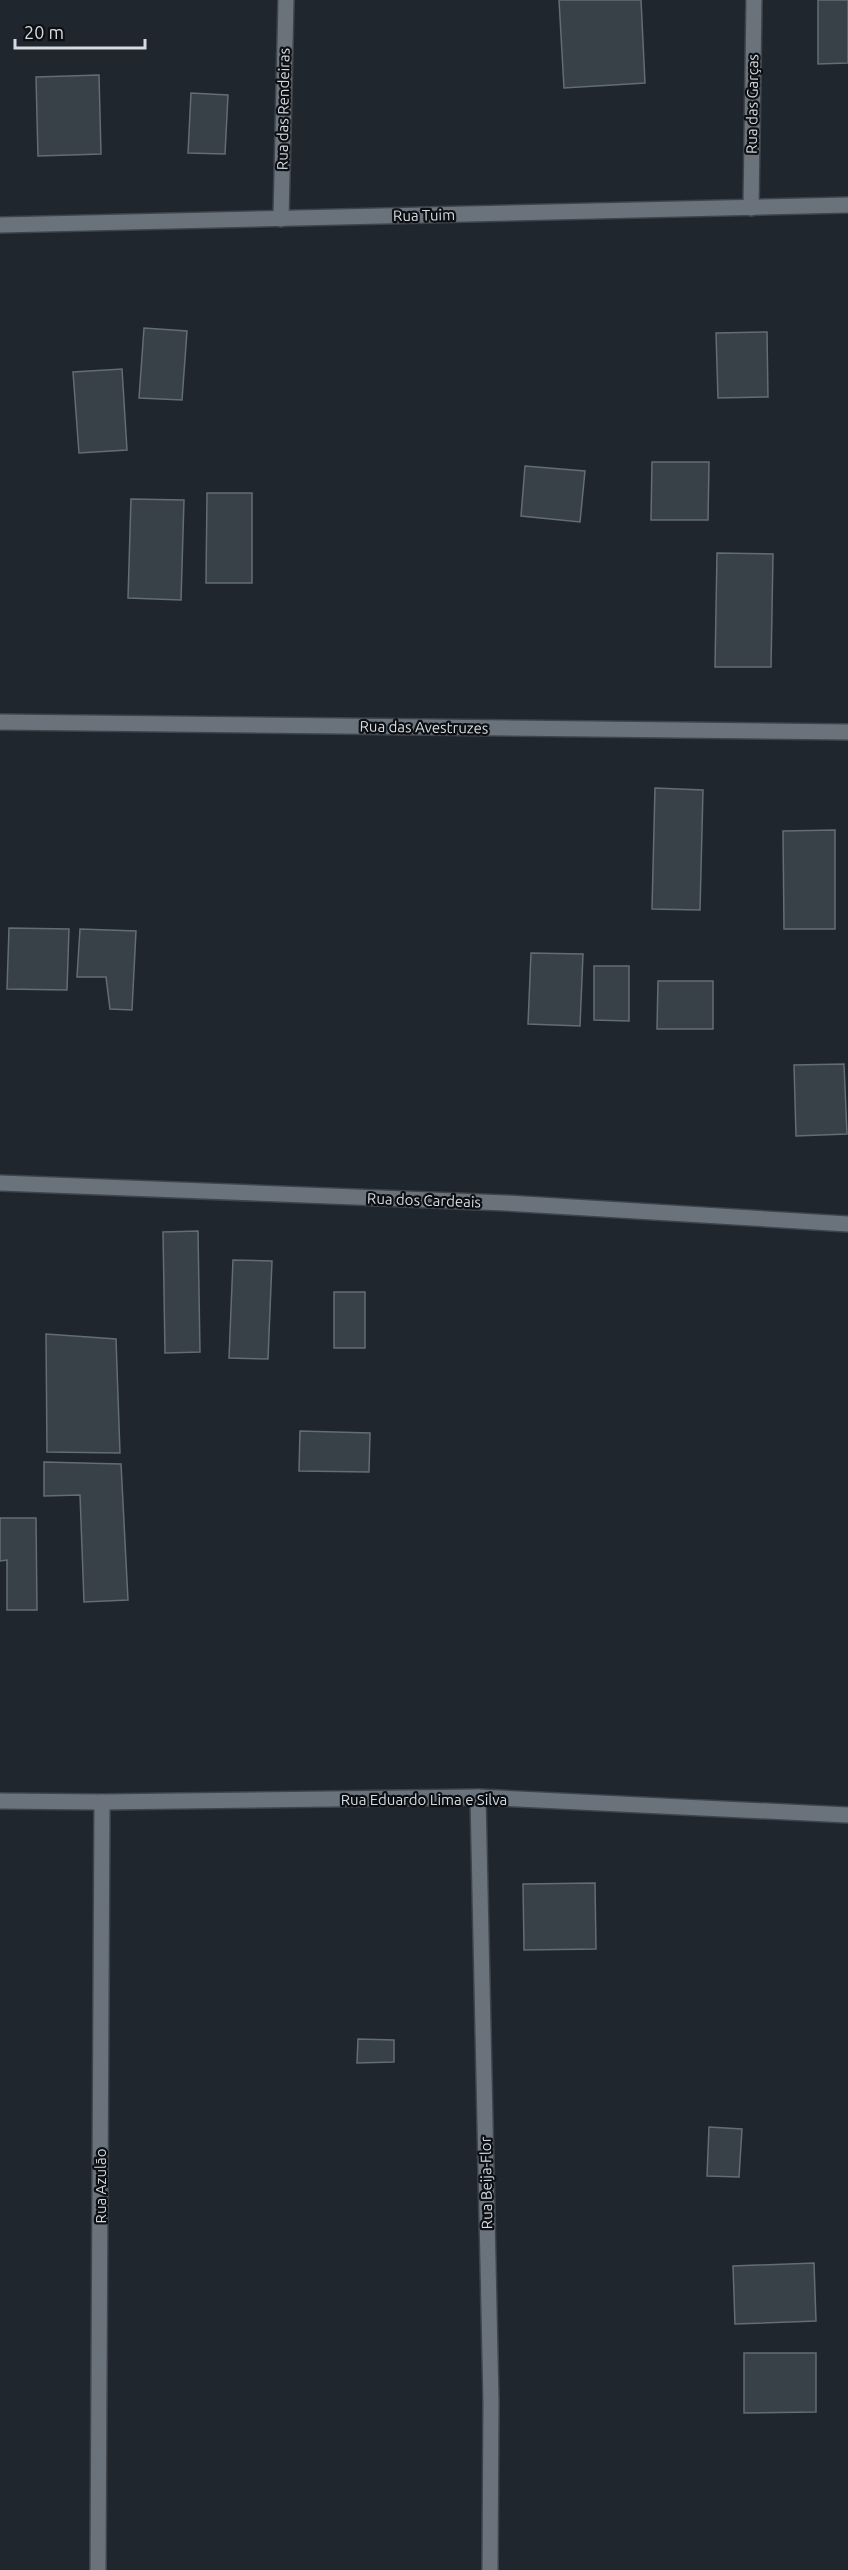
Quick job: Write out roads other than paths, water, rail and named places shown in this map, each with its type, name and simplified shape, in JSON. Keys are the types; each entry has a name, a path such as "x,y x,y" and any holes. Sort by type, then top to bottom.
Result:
{"street":[{"name":"Rua das Rendeiras","path":"281,219 286,0"},
{"name":"Rua das Garças","path":"751,208 754,0"},
{"name":"Rua Tuim","path":"0,225 848,205"},
{"name":"Rua das Avestruzes","path":"0,722 848,732"},
{"name":"Rua dos Cardeais","path":"0,1184 506,1203 848,1224"},
{"name":"Rua Eduardo Lima e Silva","path":"0,1801 102,1802 478,1797 848,1815"},
{"name":"Rua Beija-Flor","path":"478,1797 491,2402 490,2570"},
{"name":"Rua Azulão","path":"98,2570 102,1802"}]}
